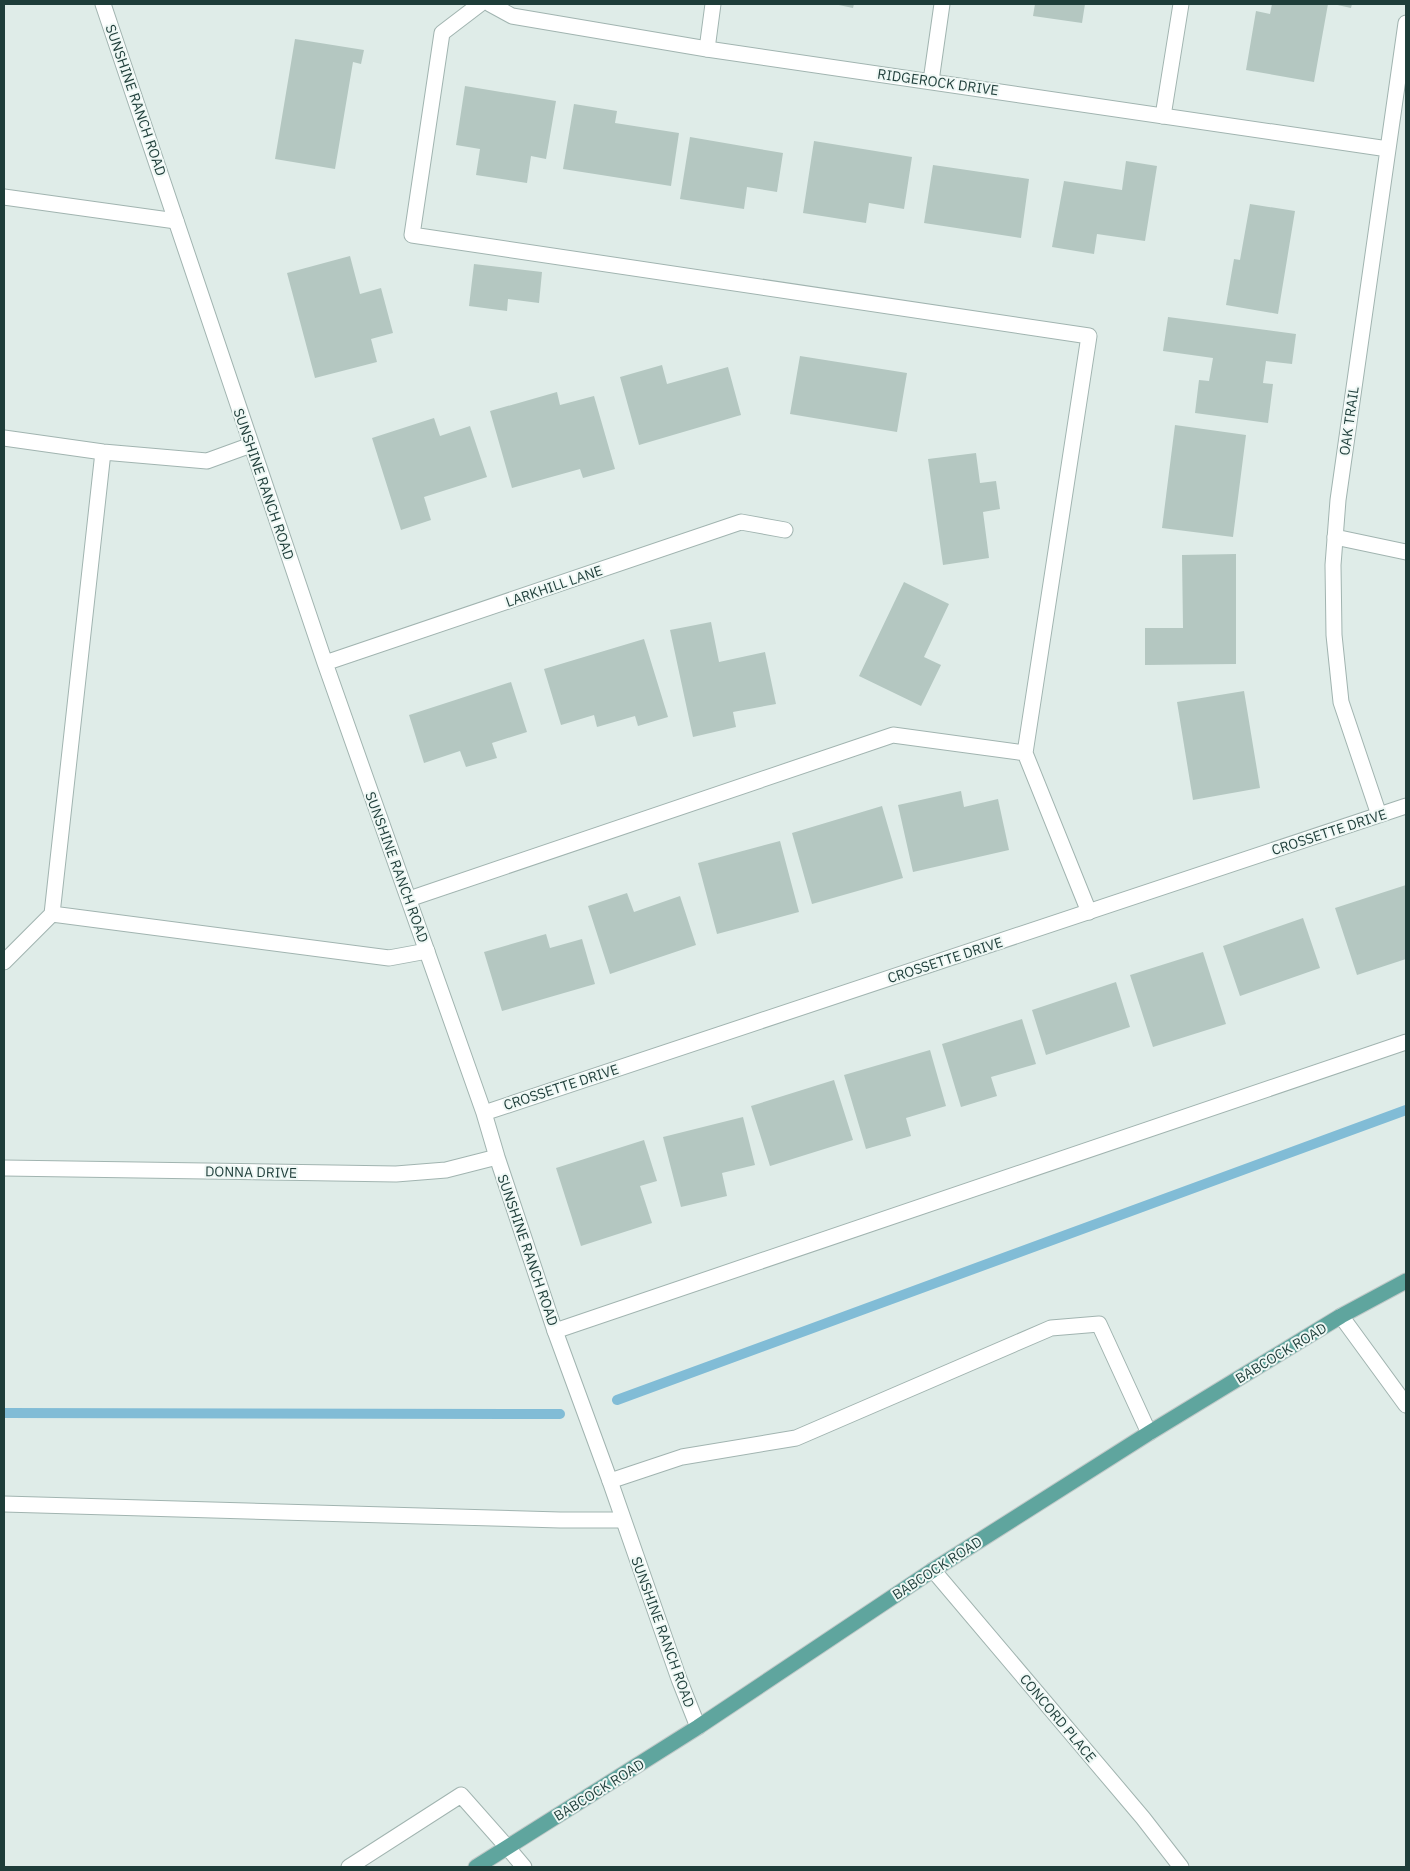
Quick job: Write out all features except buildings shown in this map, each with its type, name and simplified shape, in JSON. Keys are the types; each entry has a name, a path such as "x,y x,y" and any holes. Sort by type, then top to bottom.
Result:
{"main road":[{"name":"BABCOCK ROAD","path":"476,1867 698,1727 933,1570 1149,1433 1341,1316 1406,1281"}],"street":[{"name":"SUNSHINE RANCH ROAD","path":"103,4 325,663 484,1113 555,1331 679,1679 698,1727"},
{"path":"480,4 442,34 412,235 1089,336 1025,753 1089,912"},
{"name":"RIDGEROCK DRIVE","path":"490,4 512,16 706,49 1388,150"},
{"path":"706,49 713,4"},
{"path":"931,81 942,4"},
{"path":"1163,116 1180,4"},
{"name":"OAK TRAIL","path":"1379,815 1341,702 1334,635 1333,565 1338,500 1406,23"},
{"path":"4,197 176,221"},
{"path":"4,438 102,452 208,462 252,445"},
{"path":"4,962 52,914 102,452"},
{"name":"LARKHILL LANE","path":"325,663 741,522 785,530"},
{"path":"1336,537 1406,552"},
{"path":"409,899 893,735 1025,753"},
{"name":"CROSSETTE DRIVE","path":"484,1113 1406,806"},
{"path":"52,914 388,958 427,951"},
{"path":"555,1331 1406,1042"},
{"name":"DONNA DRIVE","path":"4,1168 396,1174 446,1170 497,1157"},
{"path":"1341,1316 1406,1405"},
{"path":"610,1481 682,1457 796,1438 1051,1328 1060,1327 1099,1324 1149,1433"},
{"path":"4,1504 560,1520 622,1520"},
{"name":"CONCORD PLACE","path":"933,1570 1143,1818 1182,1867"},
{"path":"349,1867 461,1795 524,1867"}],"waterway":[{"path":"617,1400 1406,1110"},
{"path":"4,1413 560,1414"}]}
